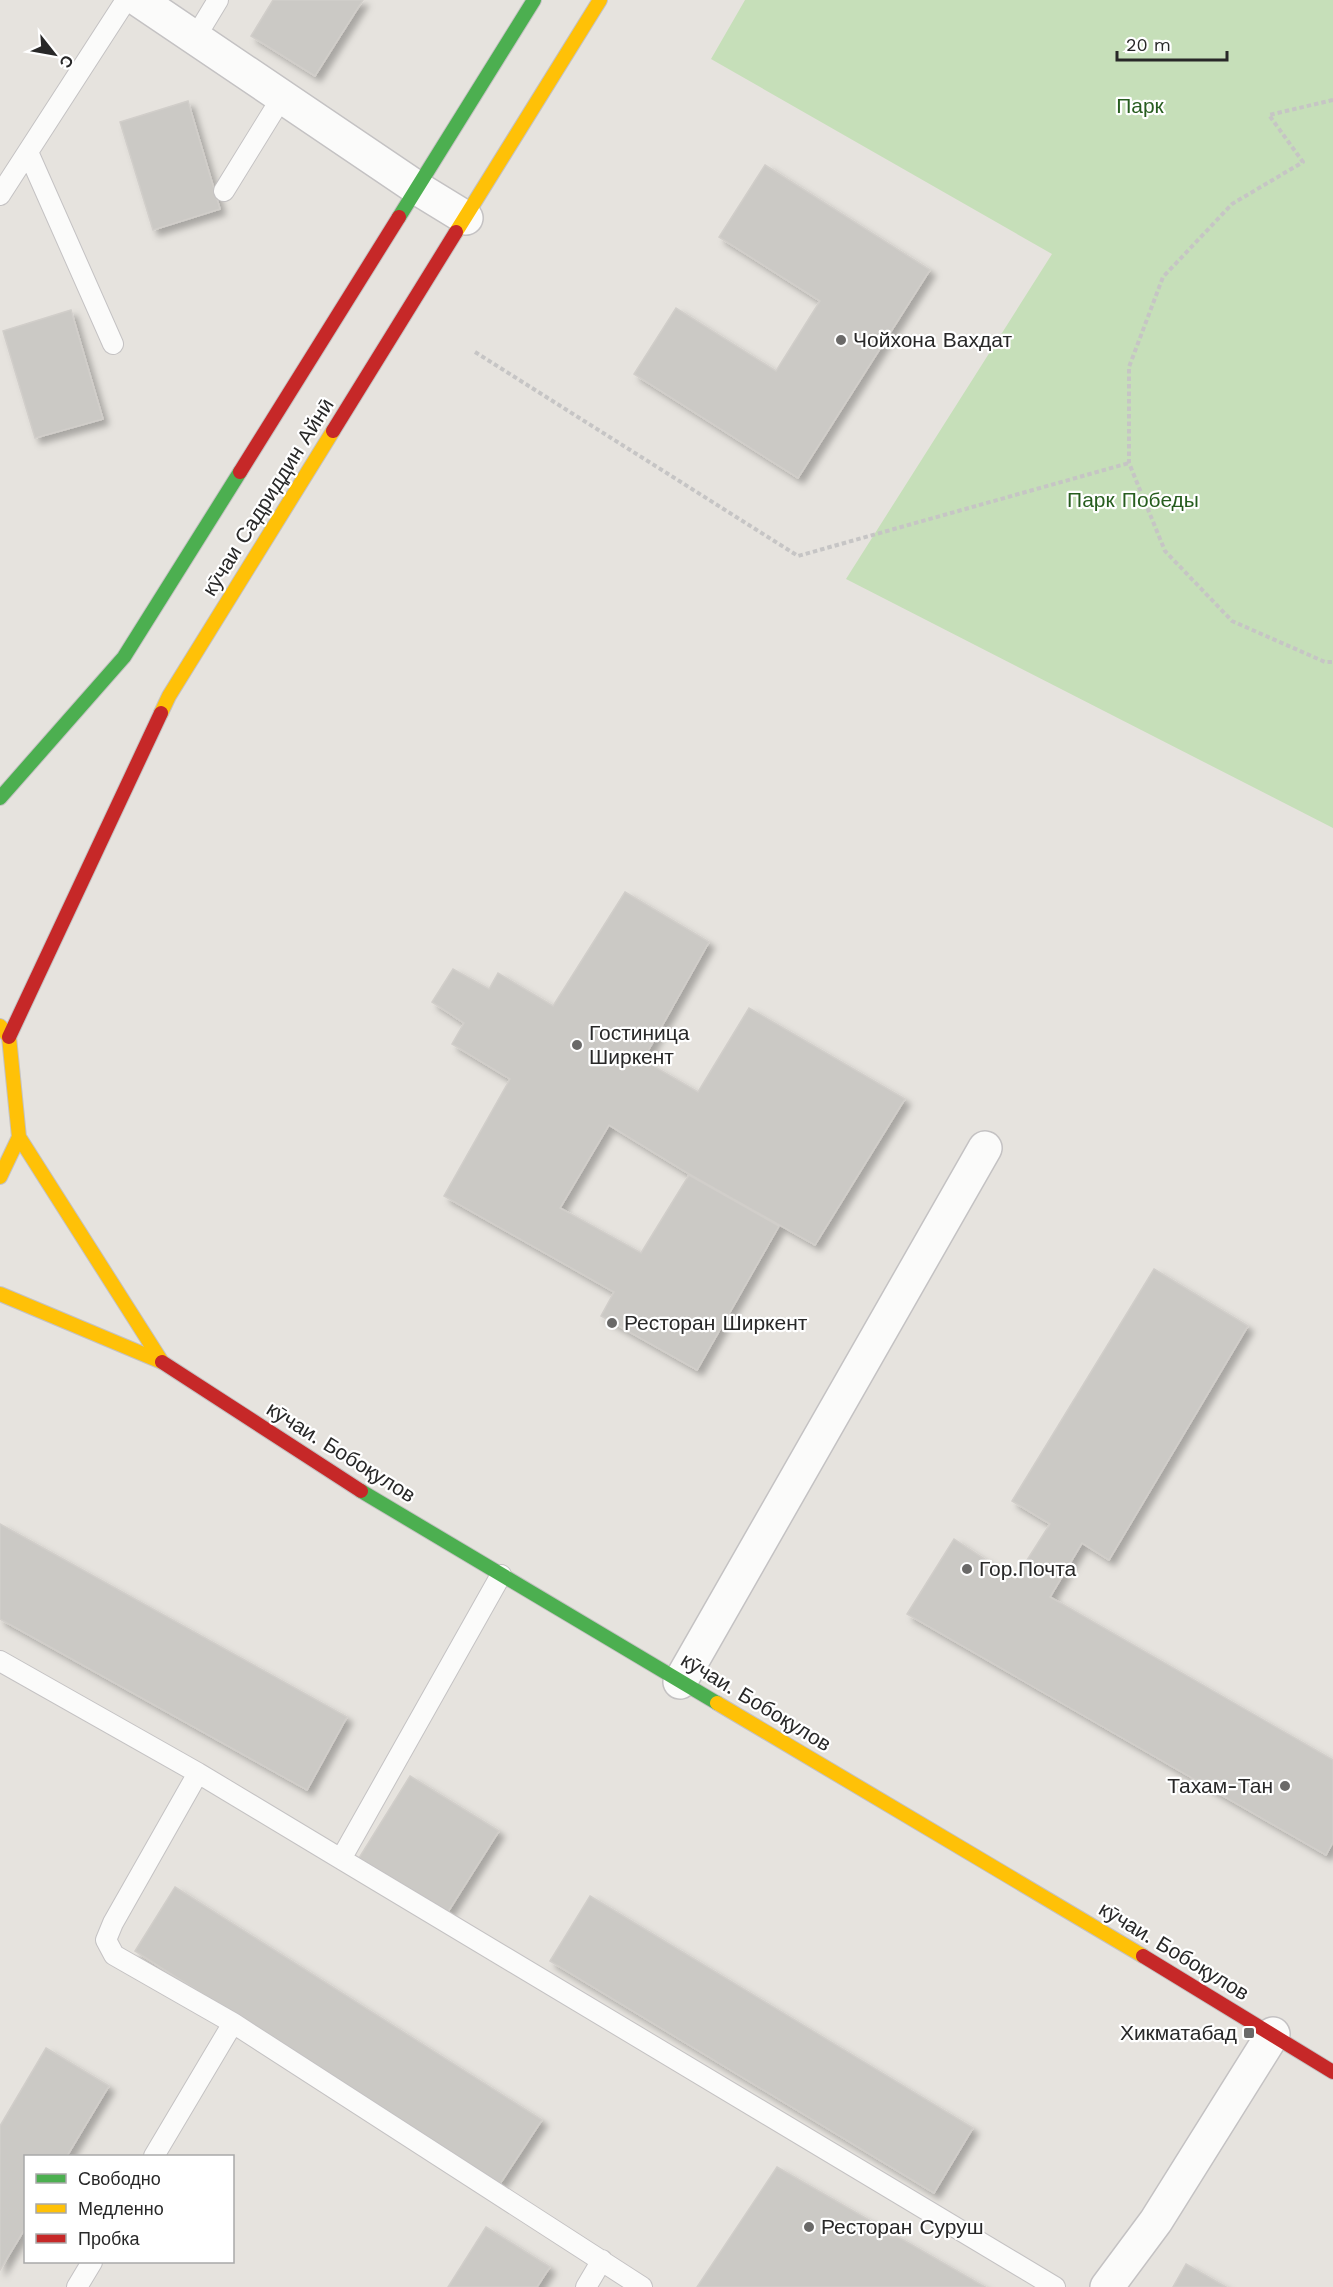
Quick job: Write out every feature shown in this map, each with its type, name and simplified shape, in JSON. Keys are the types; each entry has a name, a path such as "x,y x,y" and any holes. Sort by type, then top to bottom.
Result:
{"street":[{"path":"139,0 417,188 466,218"},
{"name":"кӯчаи Садриддин Айнӣ","path":"0,798 124,657 534,0"},
{"name":"кӯчаи Садриддин Айнӣ","path":"4,1032 169,696 600,0"},
{"path":"4,1032 19,1137 162,1362"},
{"path":"0,1177 19,1137"},
{"path":"680,1682 985,1148"},
{"path":"0,1294 162,1362"},
{"name":"кӯчаи. Бобоқулов","path":"162,1362 343,1480 1273,2034 1333,2072"},
{"path":"1107,2287 1156,2221 1273,2034"}],"lane":[{"path":"0,195 126,0"},
{"path":"195,38 218,0"},
{"path":"224,190 282,97"},
{"path":"28,152 113,344"},
{"path":"341,1859 501,1575"},
{"path":"0,1661 198,1773 1055,2287"},
{"path":"198,1773 112,1923 106,1940 114,1955 232,2023 642,2287"},
{"path":"155,2155 232,2023"},
{"path":"586,2287 602,2260"},
{"path":"77,2287 91,2263"}],"path":[{"path":"1333,100 1269,115 1303,162 1232,204 1163,277 1129,367 1129,463 1165,551 1232,621 1325,662 1333,662"},
{"path":"475,352 798,556 1129,463"}],"green space":[{"name":"Парк Победы","path":"745,0 1333,0 1333,828 846,579 1052,254 711,59"}],"building":[{"path":"273,0 363,0 315,76 251,36"},
{"path":"188,101 220,209 153,230 120,122"},
{"name":"Чойхона Вахдат","path":"765,165 930,270 798,478 634,374 676,308 776,371 820,301 719,237"},
{"path":"71,310 103,419 35,438 3,331"},
{"path":"625,892 709,942 643,1060 698,1092 749,1008 905,1099 815,1245 689,1174 609,1125 560,1208 641,1253 689,1175 779,1226 697,1370 601,1316 614,1292 444,1196 510,1079 452,1044 464,1023 432,1002 453,969 489,989 498,973 553,1006"},
{"name":"Гор.Почта","path":"1154,1269 1248,1326 1109,1560 1082,1543 1050,1597 1333,1760 1333,1842 1326,1855 907,1614 954,1539 1015,1579 1050,1524 1012,1501"},
{"path":"0,1524 347,1717 307,1790 0,1619"},
{"path":"410,1776 499,1831 448,1912 359,1858"},
{"path":"175,1887 542,2120 500,2184 135,1951"},
{"path":"590,1896 973,2128 934,2193 550,1961"},
{"path":"46,2048 109,2086 68,2155 24,2155 24,2230 0,2270 0,2126"},
{"name":"Ресторан Суруш","path":"777,2167 985,2287 697,2287"},
{"path":"486,2227 550,2267 537,2287 448,2287"},
{"path":"1186,2264 1226,2287 1173,2287"}],"traffic: fast":[{"path":"399,217 534,0"},
{"path":"0,798 124,657 240,472"},
{"path":"361,1491 717,1703"}],"traffic: slow":[{"path":"456,232 600,0"},
{"path":"161,713 169,696 333,431"},
{"path":"0,1026 9,1037 19,1137 0,1177"},
{"path":"0,1294 162,1362 19,1137"},
{"path":"717,1703 1143,1956"}],"traffic: jam":[{"path":"240,472 399,217"},
{"path":"333,431 456,232"},
{"path":"9,1037 161,713"},
{"path":"162,1362 361,1491"},
{"path":"1143,1956 1333,2072"}],"place":[{"name":"Чойхона Вахдат","path":"841,340"},
{"name":"Гостиница Ширкент","path":"577,1045"},
{"name":"Ресторан Ширкент","path":"612,1323"},
{"name":"Гор.Почта","path":"967,1569"},
{"name":"Тахам-Тан","path":"1285,1786"},
{"name":"Хикматабад","path":"1249,2033"},
{"name":"Ресторан Суруш","path":"809,2227"}],"park label":[{"name":"Парк","path":"1140,106"}]}
